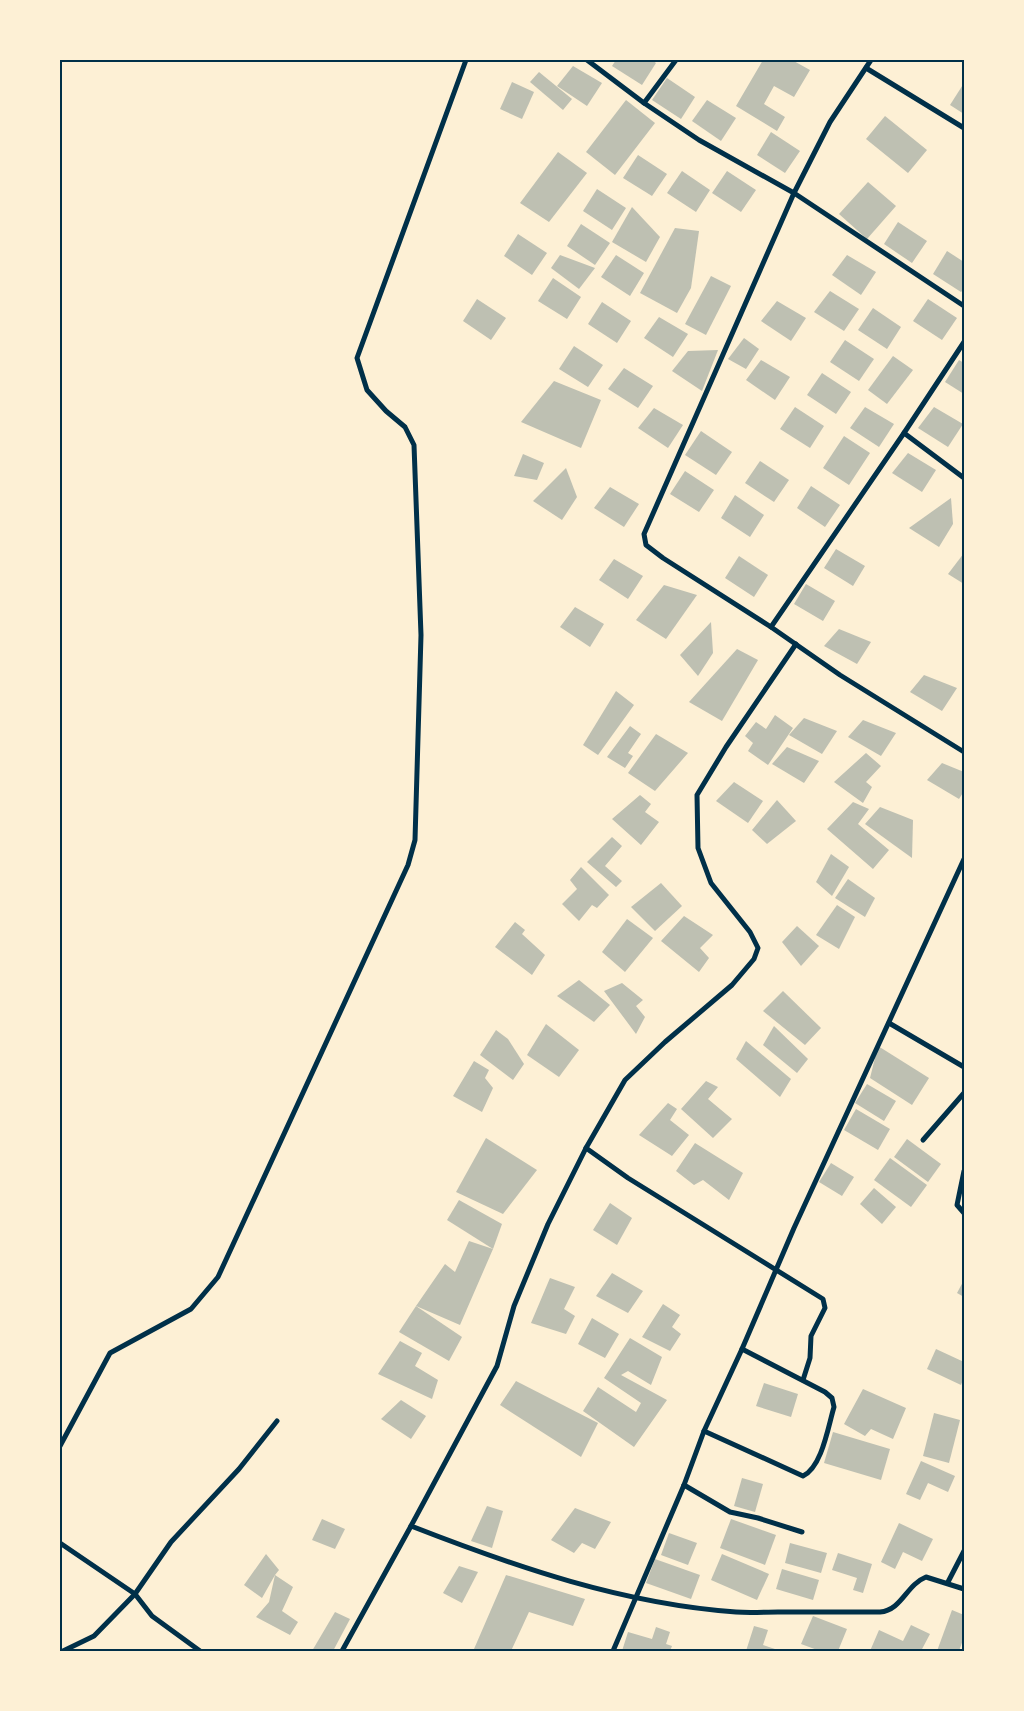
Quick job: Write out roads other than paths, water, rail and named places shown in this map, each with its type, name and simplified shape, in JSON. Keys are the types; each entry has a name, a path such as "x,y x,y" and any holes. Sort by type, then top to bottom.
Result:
{"street":[{"path":"60,1446 110,1353 190,1309 218,1278 408,865 415,840 421,634 414,445 405,427 386,411 367,390 357,358 466,60"},
{"path":"587,60 644,103 718,151 794,193 964,306"},
{"path":"644,103 676,60"},
{"path":"871,60 830,122 794,193 644,534 646,544 663,558 796,644 840,675 964,752"},
{"path":"866,68 964,128"},
{"path":"770,627 904,433 964,342"},
{"path":"904,433 964,478"},
{"path":"342,1651 497,1366 514,1306 548,1224 586,1148 625,1080 665,1042 732,985 754,959 758,948 750,932 711,883 698,848 698,796 726,747 796,644"},
{"path":"613,1651 684,1485 704,1431 964,859"},
{"path":"889,1024 964,1066"},
{"path":"923,1140 964,1093"},
{"path":"586,1148 628,1178 823,1299 825,1308 811,1336 810,1358 803,1380"},
{"path":"964,1171 957,1205 964,1213"},
{"path":"704,1431 803,1476 811,1472 817,1463 834,1407 832,1398 803,1380 742,1349"},
{"path":"63,1651 94,1636 135,1594 171,1542 239,1469 276,1421"},
{"path":"684,1485 730,1512 758,1518 802,1532"},
{"path":"411,1526 527,1569 635,1598 738,1612 889,1611 898,1605 920,1579 926,1577 948,1582 964,1589"},
{"path":"60,1543 135,1594 152,1616 200,1651"},
{"path":"948,1582 964,1551"}]}
